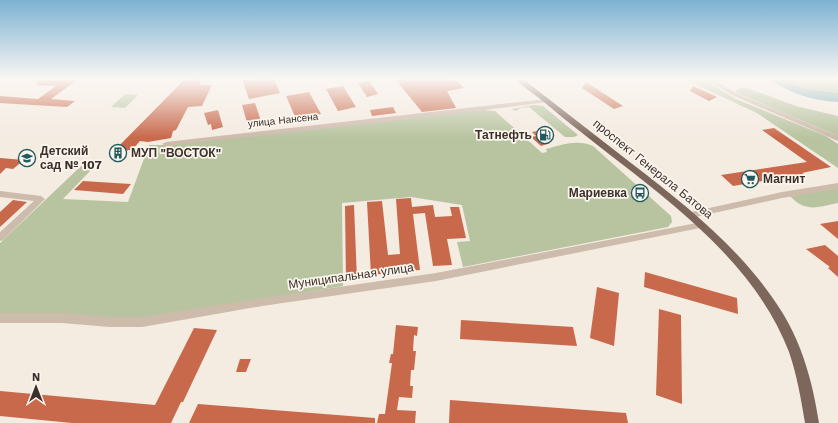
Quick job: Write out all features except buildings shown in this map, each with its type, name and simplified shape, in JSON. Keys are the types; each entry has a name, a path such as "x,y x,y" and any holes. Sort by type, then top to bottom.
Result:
{"main road":[{"name":"проспект Генерала Батова","path":"543,99 691,215 737,260 750,276 785,328 798,360 812,423"}],"street":[{"path":"745,99 838,139"},
{"name":"улица Нансена","path":"166,144 546,101"},
{"path":"691,215 782,195 838,186"},
{"path":"0,194 41,199 0,238"},
{"name":"Муниципальная улица","path":"0,318 62,318 110,322 142,322 262,302 436,277 702,225"}],"green space":[{"path":"120,99 134,99 125,108 111,107"},
{"path":"726,99 736,99 826,136 838,144 838,168 757,113"},
{"path":"750,99 776,99 796,106 838,116 838,136"},
{"path":"534,105 543,106 578,135 574,137 565,137 529,107 520,108 516,111 512,109"},
{"path":"483,110 495,111 542,153 547,152 546,149 570,143 581,143 593,146 671,216 672,222 668,227 463,267 457,242 470,241 462,205 411,197 342,203 343,286 143,319 0,314 0,243 80,167 88,164 91,170 63,199 128,202 149,145 167,145"},
{"path":"838,187 838,203 824,206 807,207 801,205 790,196"}],"water":[{"path":"814,99 838,99 838,102 829,101"}],"place":[{"name":"Татнефть","path":"545,135"},
{"name":"МУП \"ВОСТОК\"","path":"118,153"},
{"name":"Детский сад № 107","path":"27,158"},
{"name":"Магнит","path":"750,179"},
{"name":"Мариевка","path":"640,193"}]}
